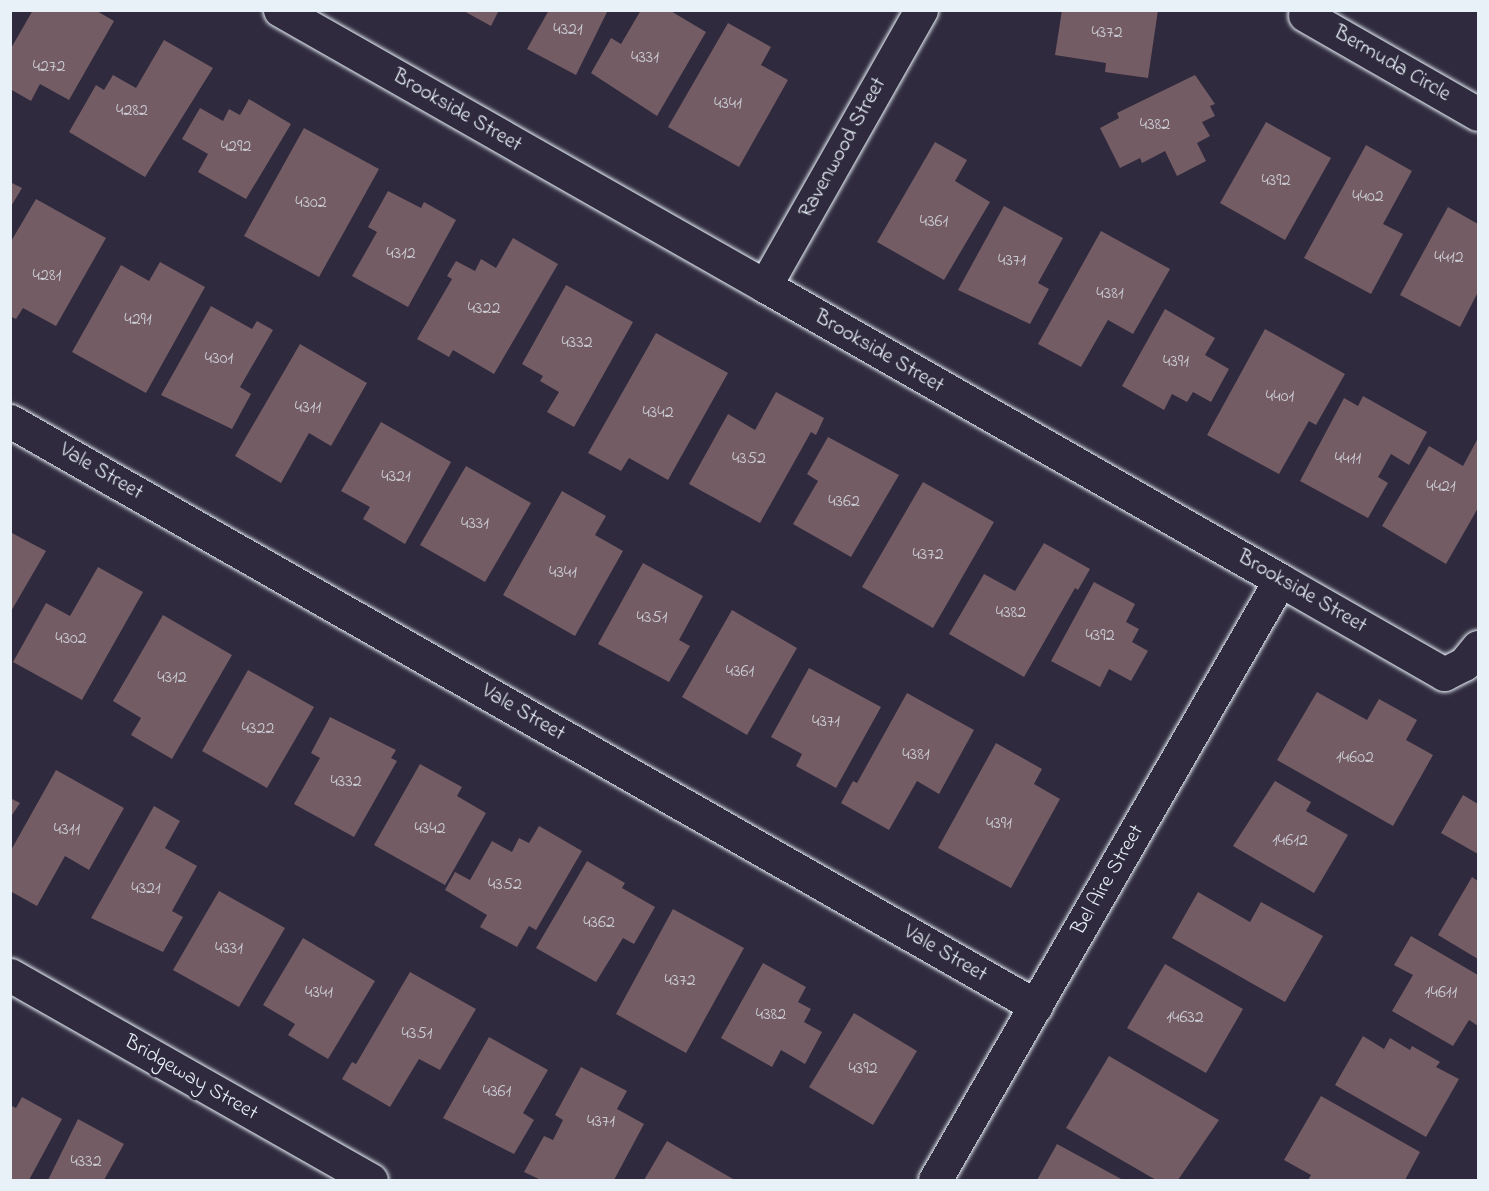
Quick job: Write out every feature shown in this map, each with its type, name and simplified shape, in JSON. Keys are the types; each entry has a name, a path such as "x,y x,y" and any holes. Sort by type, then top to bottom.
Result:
{"street":[{"name":"Brookside Street","path":"280,10 1444,674 1464,664 1477,650"},
{"name":"Ravenwood Street","path":"765,286 921,10"},
{"name":"Bermuda Circle","path":"1305,15 1479,114"},
{"name":"Vale Street","path":"10,421 1035,1006"},
{"name":"Bel Aire Street","path":"935,1180 1280,580"},
{"name":"Bridgeway Street","path":"10,975 371,1180"}],"building":[{"path":"33,10 95,10 114,21 69,100 40,84 31,101 10,89 10,50"},
{"path":"462,10 499,10 491,26"},
{"path":"549,10 608,10 576,75 527,49"},
{"path":"641,10 669,10 706,32 657,116 591,73 611,38 621,44"},
{"path":"1062,10 1158,10 1148,78 1105,72 1106,63 1055,55"},
{"path":"728,23 771,47 761,65 788,80 739,167 668,127"},
{"path":"164,40 213,68 145,177 69,132 96,85 104,90 113,75 136,88"},
{"path":"1195,75 1215,104 1210,106 1215,116 1202,122 1210,136 1197,143 1206,161 1177,176 1165,151 1142,163 1140,158 1120,168 1100,128 1119,118 1117,113"},
{"path":"249,99 291,124 246,199 198,172 208,154 182,139 200,108 223,121 229,109 240,115"},
{"path":"1266,122 1331,158 1285,240 1220,203"},
{"path":"304,128 379,169 319,277 244,236"},
{"path":"935,142 967,160 955,181 990,202 944,280 877,242"},
{"path":"1366,145 1412,171 1383,224 1403,234 1371,294 1304,258"},
{"path":"10,182 22,188 10,208"},
{"path":"388,191 421,208 424,202 456,220 408,307 352,276 377,232 368,227"},
{"path":"36,199 106,238 56,326 23,308 16,319 10,316 10,243"},
{"path":"1004,206 1063,238 1038,283 1049,289 1030,324 958,290"},
{"path":"1448,207 1478,224 1478,292 1460,327 1400,295"},
{"path":"1101,231 1170,269 1133,334 1108,320 1081,367 1038,344"},
{"path":"513,238 558,264 494,374 453,350 449,357 417,339 452,279 447,276 456,261 475,271 481,259 496,268"},
{"path":"160,262 205,287 146,393 72,352 121,265 149,281"},
{"path":"566,285 633,322 574,427 547,412 559,392 540,381 543,376 522,364"},
{"path":"211,306 252,329 257,321 273,330 240,387 251,394 232,429 161,395"},
{"path":"1165,309 1215,338 1205,355 1229,369 1211,402 1193,392 1187,402 1172,394 1164,410 1122,386"},
{"path":"1265,329 1345,374 1316,425 1309,421 1279,474 1207,435"},
{"path":"656,333 728,373 668,480 629,458 621,471 588,453"},
{"path":"300,344 367,383 331,446 309,433 281,483 235,456"},
{"path":"776,392 824,418 816,435 811,432 760,523 689,484 728,414 755,430"},
{"path":"1363,396 1427,432 1409,465 1391,454 1378,477 1388,483 1368,518 1300,481 1344,398 1358,406"},
{"path":"381,422 451,462 405,544 363,519 370,507 341,491"},
{"path":"828,437 899,475 851,557 793,524 818,481 807,474"},
{"path":"1478,438 1478,508 1446,564 1382,526 1429,446 1463,466"},
{"path":"466,466 531,503 485,582 420,545"},
{"path":"923,482 994,522 933,628 862,587"},
{"path":"562,491 606,516 595,535 623,551 575,636 503,595"},
{"path":"10,532 46,551 10,613"},
{"path":"1044,543 1090,569 1078,590 1075,588 1024,677 949,634 984,574 1015,591"},
{"path":"643,563 703,596 679,640 690,646 669,682 598,644"},
{"path":"98,567 143,592 82,700 13,662 46,603 70,616"},
{"path":"1094,582 1135,604 1126,622 1139,629 1132,642 1148,651 1131,681 1109,669 1100,687 1051,661"},
{"path":"732,610 797,648 747,735 682,697"},
{"path":"163,615 232,655 172,759 131,735 141,718 113,701"},
{"path":"809,668 881,707 836,788 796,766 802,754 771,737"},
{"path":"248,670 314,707 267,788 202,751"},
{"path":"1317,692 1367,720 1379,699 1417,720 1406,740 1433,755 1393,826 1277,760"},
{"path":"907,693 974,730 939,794 917,781 889,830 841,803 853,781 857,783"},
{"path":"330,717 396,750 391,758 397,761 354,837 294,804 320,758 311,753"},
{"path":"996,743 1042,769 1034,784 1060,799 1011,888 938,848"},
{"path":"420,764 462,787 457,796 486,813 445,885 374,845"},
{"path":"56,770 124,808 89,870 65,856 37,906 10,891 10,852"},
{"path":"1275,781 1311,802 1306,811 1348,835 1314,893 1233,846"},
{"path":"1463,795 1478,804 1478,854 1441,833"},
{"path":"10,798 20,803 10,818"},
{"path":"154,806 180,821 165,848 197,866 172,911 183,917 163,952 91,918"},
{"path":"539,826 582,851 536,930 529,926 517,947 480,927 487,915 445,890 455,872 470,880 492,841 512,852 519,838 529,843"},
{"path":"587,861 625,883 622,888 655,907 634,944 623,938 596,982 536,948"},
{"path":"1472,877 1478,881 1478,959 1438,935"},
{"path":"219,891 285,928 239,1007 173,970"},
{"path":"1198,892 1250,922 1261,902 1323,936 1285,1002 1172,938"},
{"path":"673,909 744,948 686,1053 616,1014"},
{"path":"1411,936 1478,975 1478,1026 1469,1020 1453,1046 1392,1011 1413,975 1394,965"},
{"path":"303,938 375,981 328,1059 288,1035 295,1024 263,1005"},
{"path":"763,963 806,987 798,1002 811,1009 804,1022 822,1032 805,1064 781,1050 772,1067 721,1038"},
{"path":"1165,964 1243,1009 1206,1073 1127,1028"},
{"path":"410,972 476,1009 440,1070 419,1059 390,1107 342,1079 352,1062 356,1064"},
{"path":"854,1013 917,1051 873,1125 809,1087"},
{"path":"1363,1036 1384,1049 1390,1038 1410,1050 1412,1046 1440,1062 1436,1067 1459,1079 1426,1137 1335,1085"},
{"path":"489,1037 548,1070 523,1113 534,1120 514,1154 443,1118"},
{"path":"1109,1056 1219,1120 1178,1180 1156,1180 1066,1128"},
{"path":"581,1067 627,1091 617,1109 644,1124 614,1180 541,1180 524,1172 544,1136 553,1140 563,1120 555,1115"},
{"path":"1321,1096 1420,1152 1405,1180 1308,1180 1311,1175 1284,1160"},
{"path":"22,1097 62,1119 29,1180 10,1180 10,1105 16,1108"},
{"path":"78,1119 124,1144 104,1180 48,1180"},
{"path":"667,1141 733,1179 644,1180"},
{"path":"1057,1144 1123,1180 1037,1180"}]}
